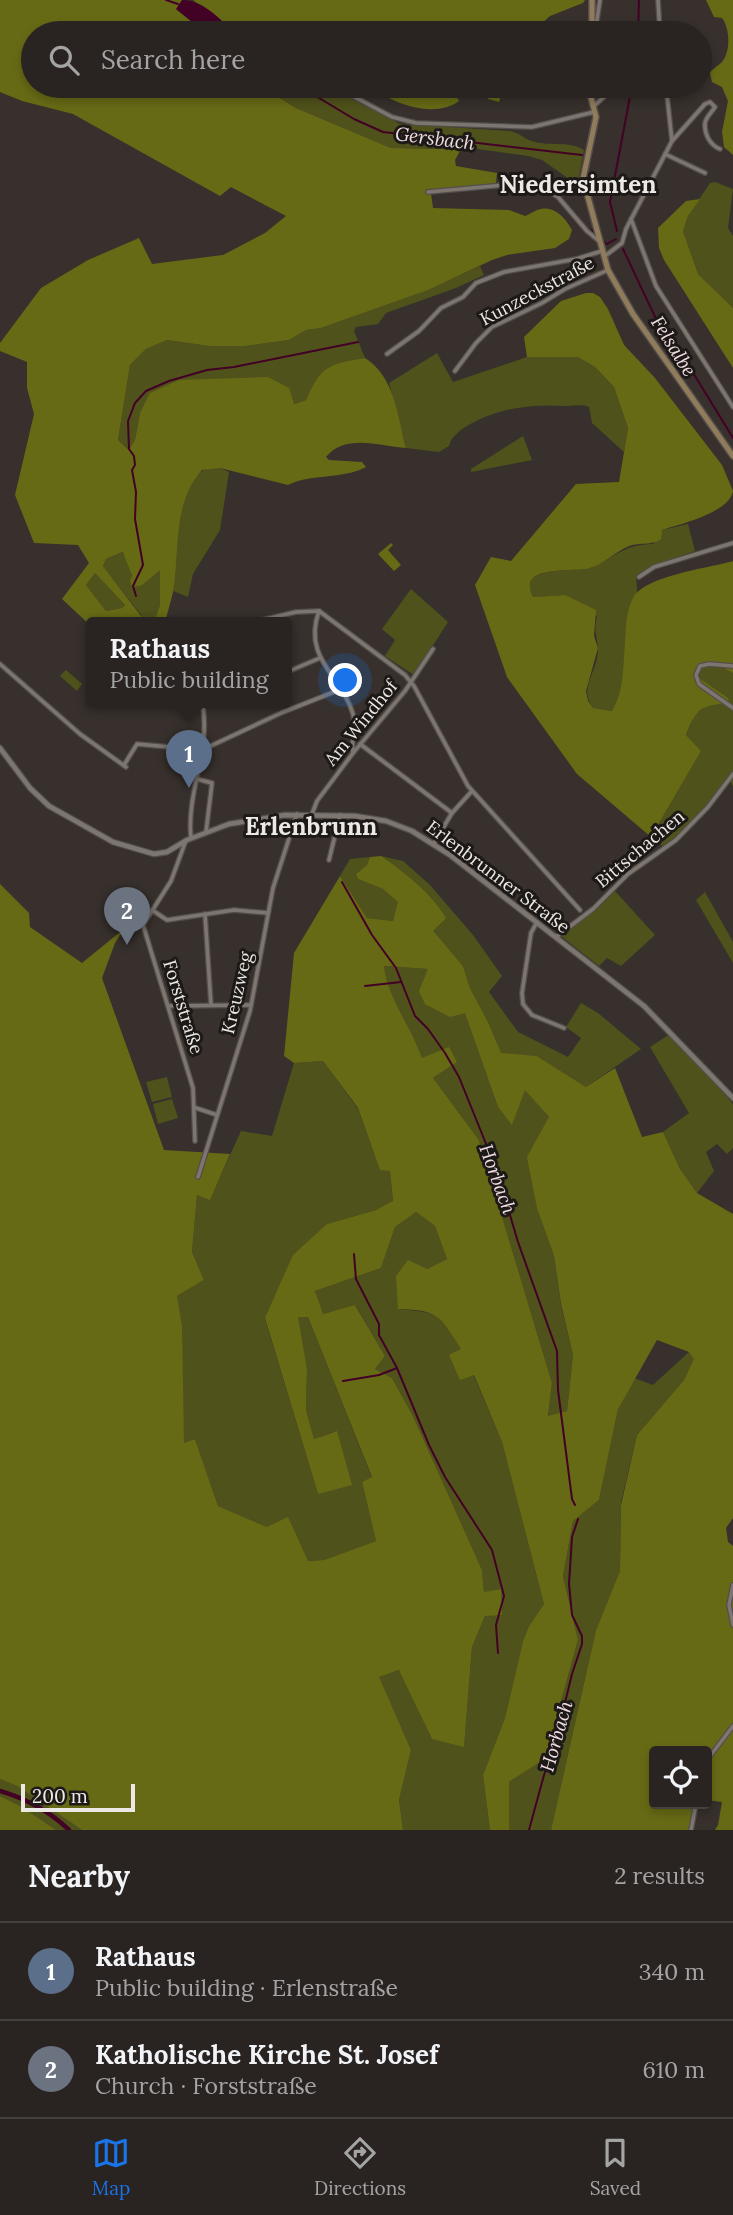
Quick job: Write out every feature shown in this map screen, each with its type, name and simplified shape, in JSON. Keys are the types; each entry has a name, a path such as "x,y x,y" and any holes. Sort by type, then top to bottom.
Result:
{"main road":[{"path":"592,0 593,21"},
{"path":"592,98 596,124 583,174 608,270 633,314 732,453"}],"street":[{"path":"596,21 600,0"},
{"path":"658,0 659,21"},
{"path":"356,98 392,117 416,123 533,127 595,108 605,98"},
{"path":"668,98 673,141"},
{"path":"387,354 419,331 442,308 463,297 476,283 504,272 614,251 622,243 631,219 673,141 705,104 710,102 715,107 707,118 705,128 711,143 720,149"},
{"path":"666,153 705,173"},
{"path":"428,192 516,184 538,185 558,197 600,242"},
{"path":"631,219 656,286 733,407"},
{"name":"Kunzeckstraße","path":"454,371 475,343 492,327 608,270"},
{"path":"639,577 654,567 733,542"},
{"path":"263,617 320,611 412,682 472,791 580,910"},
{"path":"320,611 316,634 320,658 352,713 353,753"},
{"name":"Am Windhof","path":"312,814 317,801 412,682 433,649"},
{"path":"292,669 320,658"},
{"path":"0,664 80,734 125,766 136,744 202,750 281,713 339,690"},
{"path":"733,666 700,666 696,675 699,684 733,708"},
{"path":"191,838 206,722 203,708"},
{"path":"360,744 452,813"},
{"name":"Erlenbrunner Straße","path":"0,748 44,802 113,842 157,855 191,838 236,822 297,814 368,817 394,824 434,843 651,1012 733,1098"},
{"name":"Bittschachen","path":"556,937 593,909 628,874 676,840 708,807 733,774"},
{"path":"197,779 212,783 206,832"},
{"path":"434,843 452,813 472,791"},
{"name":"Kreuzweg","path":"198,1177 251,1005 278,870 297,814"},
{"path":"329,860 340,815"},
{"name":"Forststraße","path":"185,841 171,881 143,925 191,1080 195,1108 195,1140"},
{"path":"152,910 167,920 240,909 268,913"},
{"path":"205,914 211,1005"},
{"path":"537,922 531,933 522,993 523,1004 532,1015 564,1028"},
{"path":"168,1006 251,1005"},
{"path":"195,1108 217,1115"},
{"path":"733,1585 729,1605 733,1625"},
{"path":"712,1753 733,1726"},
{"path":"691,1830 695,1809"}],"shaded area":[{"path":"0,0 182,0 177,10 191,21 21,21 21,98 280,98 296,108 391,148 461,149 455,160 456,166 497,173 496,183 431,193 433,208 509,210 525,216 537,210 551,209 560,214 572,230 569,239 555,248 507,255 492,260 428,290 321,328 306,330 289,340 245,346 209,346 167,340 146,349 130,365 118,440 129,450 135,440 140,413 150,393 179,380 268,377 289,388 294,404 306,400 316,380 328,368 365,358 383,375 389,386 406,448 363,443 343,445 326,457 329,460 362,462 366,467 347,474 307,479 288,485 220,468 202,470 192,483 181,512 173,592 167,617 156,617 160,605 160,570 142,585 132,587 132,576 123,552 106,559 103,566 141,617 86,617 86,621 62,599 89,563 78,545 34,543 15,495 34,414 27,388 27,362 0,351 0,343 41,288 88,260 139,238 152,264 223,255 265,233 286,216 231,187 220,196 73,114 22,101 0,92","holes":["95,573 125,605 106,611 86,585"]},
{"path":"182,0 190,1 204,7 222,21 191,21 176,9"},
{"path":"193,0 585,0 544,21 220,21"},
{"path":"706,0 733,0 733,155 724,147 722,132 728,101 722,87 712,82 712,71 725,58 728,34 722,18 714,17"},
{"path":"280,98 349,98 400,124 510,131 535,142 579,147 584,150 578,181 572,181 542,160 528,156 470,148 391,148 296,108"},
{"path":"390,98 457,98 459,101 438,109 402,103"},
{"path":"715,182 733,189 728,228 733,236 733,308 698,274 683,231 688,216 710,183"},
{"path":"700,199 688,216 683,231 698,274 733,308 733,368 659,248 658,228 686,201"},
{"path":"480,266 484,275 386,313 378,324 356,327 354,331 365,358 328,368 316,380 306,400 293,404 140,413 135,440 130,450 118,440 130,365 146,349 167,340 209,346 245,346 289,340 306,330 321,328 427,290"},
{"path":"586,293 600,297 624,345 655,378 722,465 733,491 723,506 691,521 662,530 661,539 657,541 629,546 590,568 540,574 533,579 530,586 533,597 565,595 596,610 594,636 598,648 586,691 593,708 612,711 621,685 630,605 639,590 663,578 733,561 733,673 712,662 699,664 693,674 728,698 729,703 706,707 693,719 686,735 701,751 651,837 577,774 507,677 475,585 491,557 511,561 576,484 619,482 628,428 614,387 595,367 578,357 527,357 524,337 561,301"},
{"path":"437,353 453,382 527,357 578,357 595,367 614,387 628,428 624,452 592,423 589,407 581,405 510,409 468,426 452,439 449,446 439,452 406,448 389,383"},
{"path":"523,436 532,460 471,472 471,469"},
{"path":"209,468 220,468 229,472 220,530 193,574 188,597 173,591 179,522 189,487 198,475"},
{"path":"688,524 695,551 652,566 636,577 637,591 626,625 622,688 613,711 593,708 587,693 597,658 597,617 565,595 533,597 530,586 533,579 551,572 593,567 627,549 653,544 662,530"},
{"path":"391,543 393,545 388,550 401,565 394,571 378,554"},
{"path":"124,552 132,577 160,569 160,605 156,617 141,617 103,566 106,559"},
{"path":"95,573 125,605 122,608 106,611 86,585"},
{"path":"411,589 448,622 414,675 385,656 395,640 382,629"},
{"path":"712,662 733,673 733,787 730,780 694,822 665,848 651,837 701,751 686,735 695,714 710,704 693,674 699,664"},
{"path":"66,670 82,684 77,691 60,676"},
{"path":"381,856 403,861 430,885 473,935 502,976 489,992 518,1032 568,1057 581,1038 566,1027 581,1003 598,1013 641,1049 586,1087 537,1056 501,1054 470,988 463,966 432,931"},
{"path":"381,856 425,892 446,918 433,931 463,966 470,988 501,1053 537,1056 586,1087 615,1068 642,1137 663,1132 680,1169 697,1193 733,1214 733,1518 726,1528 728,1542 733,1546 733,1830 715,1830 722,1802 712,1801 712,1746 649,1746 649,1809 694,1809 690,1830 551,1830 596,1630 620,1571 621,1505 637,1435 684,1380 694,1359 689,1352 657,1340 618,1409 599,1500 573,1521 563,1576 578,1640 545,1759 509,1782 509,1830 490,1830 483,1775 505,1718 523,1641 529,1626 544,1604 502,1442 474,1375 460,1380 449,1355 461,1349 443,1322 430,1313 398,1309 396,1276 408,1260 427,1269 447,1259 435,1226 416,1212 395,1227 381,1268 315,1291 323,1314 355,1305 385,1356 375,1369 392,1378 413,1416 482,1570 484,1592 501,1589 502,1615 485,1616 472,1647 464,1747 432,1739 399,1670 379,1677 411,1750 399,1800 403,1830 82,1830 17,1786 0,1779 0,884 29,913 30,927 82,963 125,928 115,943 102,978 164,1150 230,1154 210,1200 197,1195 192,1252 204,1280 177,1296 182,1327 184,1443 195,1439 218,1506 267,1527 288,1517 308,1561 324,1560 376,1541 362,1482 372,1477 308,1317 298,1317 307,1369 306,1410 314,1439 337,1431 352,1485 318,1494 265,1318 293,1255 327,1224 376,1210 393,1201 390,1171 380,1170 358,1108 323,1061 294,1063 284,1056 294,953 340,876 367,918 393,921 398,902 383,889 358,879 356,874 367,865 370,857","holes":["384,966 428,969 419,991 425,1004 450,1017 465,1013 498,1107 512,1125 525,1090 549,1117 527,1157 537,1208 554,1256 561,1304 573,1355 567,1411 548,1416 552,1383 479,1140 433,1078 457,1062 449,1047 422,1058 390,990"]},
{"path":"370,857 367,865 356,874 358,879 383,889 399,902 393,921 367,918 340,876 350,859"},
{"path":"614,890 655,935 621,966 607,958 599,966 561,936"},
{"path":"705,892 733,942 733,963 696,900"},
{"path":"384,966 428,969 465,1012 498,1107 512,1124 525,1089 549,1117 537,1207 554,1256 561,1306 573,1355 567,1411 548,1417 552,1383 479,1140 433,1078 457,1062 422,1058 390,990"},
{"path":"670,1034 733,1104 733,1148 727,1154 717,1144 706,1152 714,1171 697,1193 680,1169 663,1132 689,1113 650,1047"},
{"path":"323,1061 358,1109 380,1169 390,1170 393,1202 376,1210 327,1224 265,1319 318,1494 336,1431 314,1439 306,1410 307,1369 297,1317 308,1317 372,1478 362,1482 376,1541 324,1560 307,1561 267,1527 218,1506 195,1439 184,1444 177,1296 204,1280 192,1252 197,1195 210,1199 241,1131 272,1136 294,1063"},
{"path":"167,1077 172,1097 152,1102 146,1082"},
{"path":"172,1099 178,1118 158,1124 153,1104"},
{"path":"416,1212 435,1226 447,1259 427,1269 398,1309 438,1317 462,1349 449,1356 473,1374 502,1442 544,1604 529,1626 523,1641 505,1718 483,1775 490,1830 403,1830 399,1800 411,1750 378,1677 400,1670 432,1739 464,1746 472,1647 500,1589 484,1593 482,1570 413,1416 392,1378 375,1369 385,1356 356,1306 322,1314 315,1291 381,1268 395,1227"},
{"path":"689,1352 695,1358 684,1380 637,1435 621,1502 620,1571 596,1630 551,1830 509,1830 509,1782 545,1759 578,1640 563,1576 573,1521 599,1500 618,1409 634,1378 653,1385"},
{"path":"0,1779 17,1786 82,1830 56,1830 0,1796"},
{"path":"0,1796 22,1807 56,1830 0,1830"}],"waterway":[{"name":"Gersbach","path":"166,0 178,4"},
{"name":"Felsalbe","path":"638,21 639,0"},
{"name":"Gersbach","path":"319,98 354,119 383,132 582,155"},
{"name":"Felsalbe","path":"617,231 610,202 630,98"},
{"path":"603,241 607,244 616,239"},
{"name":"Felsalbe","path":"623,249 657,321 684,358 733,438"},
{"path":"136,596 133,586 143,565 135,519 136,492 132,470 135,465 134,456 129,449 128,421 135,403 146,391 207,370 358,342"},
{"name":"Horbach","path":"342,882 372,935 396,968 415,1016 428,1029 459,1077 497,1171 518,1242 557,1351 558,1390 575,1505"},
{"path":"365,986 401,982"},
{"path":"354,1254 356,1279 379,1324 379,1335 397,1368"},
{"path":"343,1381 379,1375 397,1368 445,1477 492,1550 504,1596 496,1625 498,1653"},
{"name":"Horbach","path":"529,1830 582,1644 582,1636 572,1615 569,1584 572,1537 578,1519"},
{"path":"0,1791 37,1806 69,1830"}],"place":[{"name":"Rathaus","path":"189,788"},
{"name":"Katholische Kirche St. Josef","path":"127,945"}],"district":[{"name":"Niedersimten","path":"578,185"},
{"name":"Erlenbrunn","path":"311,827"}]}
